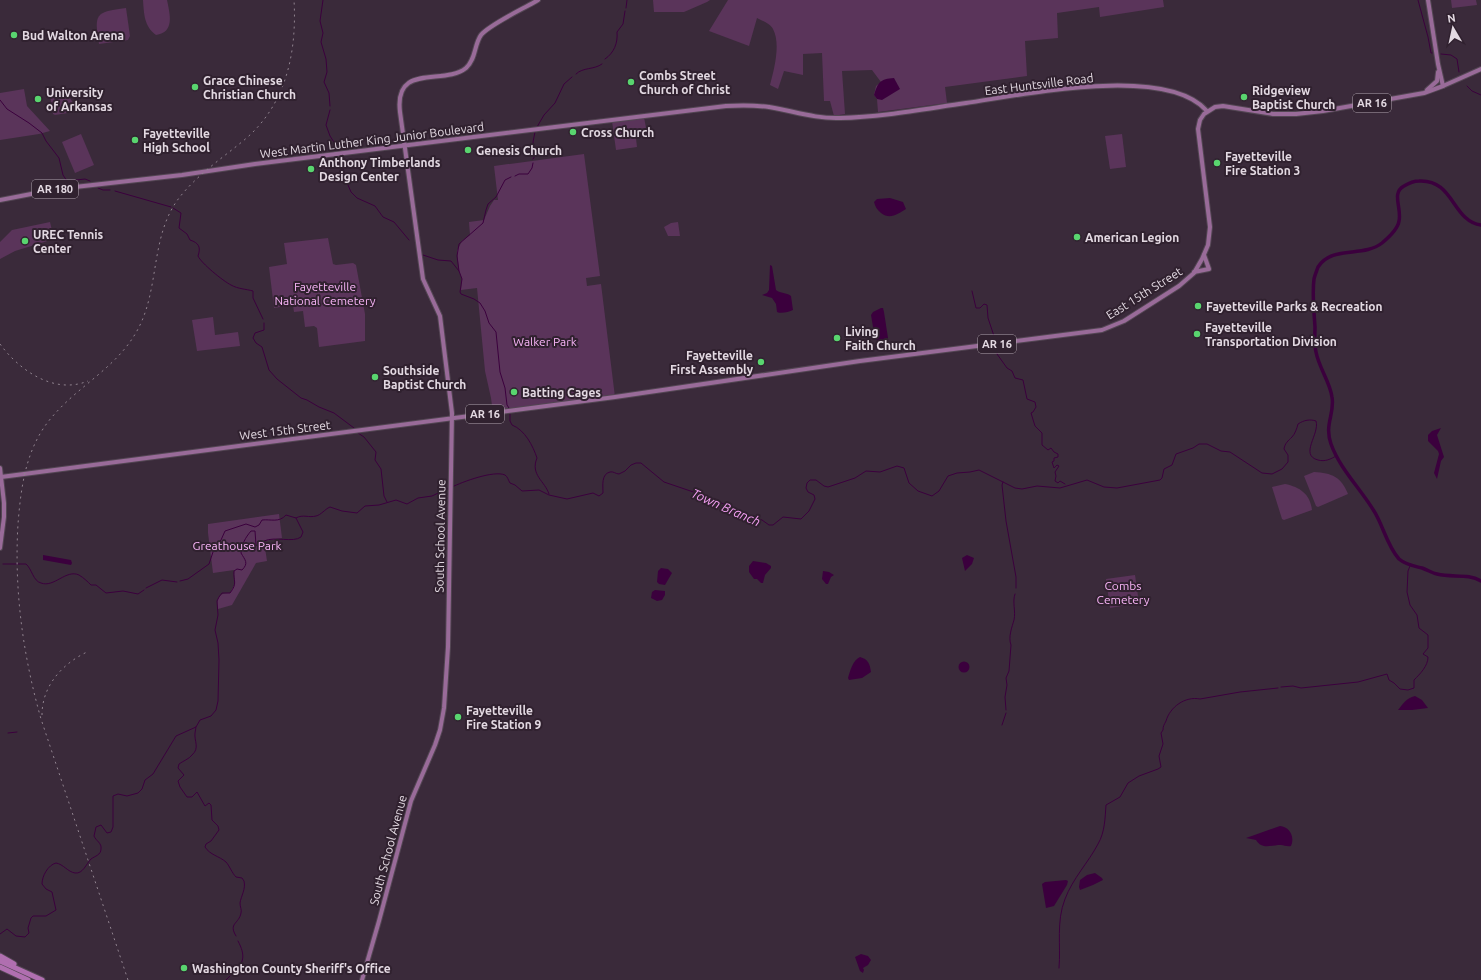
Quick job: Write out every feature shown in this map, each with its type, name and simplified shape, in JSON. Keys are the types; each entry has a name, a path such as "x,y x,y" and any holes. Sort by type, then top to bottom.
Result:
{"highway":[{"path":"0,956 35,977"},
{"path":"0,961 42,980"},
{"path":"0,967 28,980"}],"main road":[{"name":"South School Avenue","path":"362,980 380,921 411,801 435,745 442,723 448,647 452,418 440,316 423,279 404,147 399,102 400,95 404,88 414,80 455,74 465,69 472,61 478,41 483,33 492,26 538,0"},
{"path":"1428,0 1443,86"},
{"path":"1424,93 1434,86 1437,81 1438,64"},
{"name":"AR 16","path":"1204,255 1208,245 1210,226 1198,129 1200,120 1211,108 1220,106 1273,114 1308,113 1424,93 1481,69"},
{"name":"East Huntsville Road","path":"532,130 726,106 755,105 825,118 876,116 1063,89 1133,85 1154,88 1189,97 1207,111"},
{"name":"West Martin Luther King Junior Boulevard","path":"0,200 74,187 142,180 532,130"},
{"path":"1194,272 1209,269 1204,255"},
{"name":"East 15th Street","path":"571,402 853,362 1102,330 1114,326 1128,318 1179,286 1194,272 1204,255"},
{"name":"West 15th Street","path":"1,477 571,402"},
{"path":"0,468 4,511 0,548"}],"green space":[{"path":"143,0 167,0 170,22 169,27 162,33 156,35 149,28 145,19"},
{"path":"653,0 710,0 684,12 654,12"},
{"path":"728,0 1163,0 1164,7 1100,17 1099,7 1057,13 1058,38 1025,41 1027,76 945,87 947,103 878,112 877,99 874,95 876,86 881,82 872,70 842,71 845,114 834,116 830,101 824,101 822,53 803,54 803,75 784,71 778,89 770,85 777,49 775,35 770,25 757,18 749,46 709,31"},
{"path":"1451,0 1476,0 1477,5 1452,8"},
{"path":"126,8 130,36 128,40 99,44 97,20 99,16 108,11"},
{"path":"24,89 27,106 50,131 0,140 0,93"},
{"path":"57,93 65,95 72,101 74,112 53,114 50,95"},
{"path":"644,117 646,128 635,130 637,147 616,150 612,121"},
{"path":"81,134 94,165 75,173 62,142"},
{"path":"1122,134 1126,167 1110,169 1105,136"},
{"name":"Walker Park","path":"584,154 600,276 586,278 587,286 601,284 615,397 493,413 485,371 477,288 461,290 462,279 459,271 457,251 462,241 470,235 469,222 484,220 494,200 498,200 494,166"},
{"name":"UREC Tennis Center","path":"50,222 54,239 15,251 0,259 0,242 12,230"},
{"path":"678,222 680,236 668,236 664,227 671,223"},
{"name":"Fayetteville National Cemetery","path":"328,238 333,264 353,263 356,265 365,314 365,341 319,347 317,328 314,326 305,327 303,311 294,312 293,305 274,308 269,267 287,264 284,243"},
{"path":"213,317 215,335 238,332 240,346 197,351 192,320"},
{"path":"1314,472 1326,473 1335,477 1339,480 1348,494 1318,507 1316,506 1304,476"},
{"path":"1285,484 1300,489 1307,496 1312,510 1284,520 1282,519 1272,487"},
{"name":"Greathouse Park","path":"279,514 282,538 264,541 267,561 256,563 232,605 218,609 217,602 219,597 223,594 230,593 235,584 234,570 213,573 208,524"},
{"name":"Combs Cemetery","path":"1135,575 1139,603 1110,608 1106,579"}],"shaded area":[{"path":"894,78 900,89 882,100 877,99 874,95 878,84 883,80"},
{"path":"890,198 903,202 906,209 891,216 884,215 878,211 874,202 877,199"},
{"path":"770,265 772,266 776,290 791,296 793,310 781,313 777,312 776,304 772,298 762,295 767,293 769,290"},
{"path":"883,308 884,312 888,338 886,341 879,342 875,339 871,315 873,312"},
{"path":"1441,428 1437,435 1444,457 1441,461 1437,479 1434,473 1439,454 1428,441 1428,435 1432,431"},
{"path":"43,555 71,560 72,563 71,565 43,560"},
{"path":"967,555 974,558 972,564 965,571 962,558"},
{"path":"753,561 766,563 771,566 765,575 763,583 757,579 754,579 749,572 749,566"},
{"path":"661,568 668,569 672,573 665,585 657,582 658,571"},
{"path":"823,571 834,575 831,577 828,584 826,584 822,579"},
{"path":"655,590 665,591 665,595 662,600 657,601 651,598 652,592"},
{"path":"860,657 868,662 871,672 862,678 849,680 848,678 852,666"},
{"path":"964,661 968,663 970,667 968,671 964,673 960,671 958,667 960,663"},
{"path":"1415,696 1422,700 1428,708 1398,710 1403,703"},
{"path":"1280,826 1286,828 1291,833 1291,846 1264,846 1256,840 1246,838"},
{"path":"1095,873 1103,880 1080,890 1080,880 1087,875"},
{"path":"1068,881 1067,885 1054,906 1046,908 1042,884 1045,882"},
{"path":"861,954 868,956 871,960 868,965 863,968 863,973 860,971 855,957"}],"waterway":[{"path":"323,0 320,21 323,33 321,42 326,59 327,72 324,82 329,93 330,106"},
{"path":"626,8 627,0"},
{"path":"1418,0 1432,53"},
{"path":"605,59 611,54 615,47 617,32 623,24 625,11"},
{"path":"1441,54 1451,55 1457,59 1459,72"},
{"path":"576,74 582,70 602,64"},
{"path":"537,127 544,115 555,103 564,84 572,77"},
{"path":"1467,86 1472,91 1481,95"},
{"path":"0,100 7,109 42,133 59,158 63,175 67,181 85,179 90,181"},
{"path":"330,110 326,125 330,136 339,150"},
{"path":"533,159 535,156 533,142 535,132"},
{"path":"341,158 345,178 351,192 357,198 375,206 383,217 394,222 409,240"},
{"path":"515,176 519,174 528,174 533,163"},
{"path":"509,408 507,405 505,388 500,372 496,332 489,323 485,311 480,303 461,294 462,279 459,271 457,256 459,244 483,223 488,204 496,197 505,180 511,177"},
{"path":"1481,225 1471,222 1464,216 1439,186 1431,182 1415,181 1404,186 1398,193 1397,197 1400,216 1397,227 1392,233 1382,243 1374,247 1366,250 1331,256 1324,260 1318,267 1314,279 1313,291 1315,349 1319,364 1331,391 1333,403 1329,425 1329,437 1340,462 1374,511 1391,548 1399,559 1407,564 1422,568 1435,574 1465,576 1481,581"},
{"path":"98,188 110,190"},
{"path":"115,191 171,207"},
{"path":"173,208 181,213 179,228 198,246 198,256 203,263 227,283 253,291 253,298 263,319"},
{"path":"423,255 438,260 451,261 459,271"},
{"path":"972,291 976,308 980,308 984,304 987,305 988,318 996,342"},
{"path":"264,323 264,330 255,333 253,338 256,343 262,347 269,370 277,379 301,398 334,413 354,428"},
{"path":"997,348 997,354 1007,368 1012,371 1015,378 1023,380 1027,399 1035,402 1036,407 1031,413 1035,426 1042,433 1042,445 1048,450 1051,448 1058,454 1058,457 1054,458 1054,461 1052,462 1054,468 1057,465 1059,466 1055,472 1055,481 1058,483 1060,481 1065,484"},
{"path":"510,414 510,421 512,425 517,427 525,434 533,448 537,458 535,469 549,494"},
{"name":"Town Branch","path":"452,487 478,477 500,474 505,475 510,483 522,491 539,490 549,495 567,499 593,493 599,496 603,493 603,481 607,473 611,472 619,474 631,465 641,463 664,482 714,499 746,516 762,520 769,525 773,525 783,517 801,519 809,511 815,499 814,495 808,492 806,488 807,483 810,480 816,480 828,487 855,478 866,471 880,472 897,466 904,468 909,483 918,491 932,496 939,491 948,476 957,473 979,470 1015,488 1022,489 1037,486 1060,488 1087,480 1104,487 1117,488 1160,480 1164,469 1172,465 1176,454 1193,448 1199,444 1207,444 1221,451 1230,452 1262,473 1272,474 1282,469 1288,462 1288,455 1284,447 1294,434 1298,424 1309,420 1316,421 1310,454 1318,460 1323,461 1336,456"},
{"path":"358,433 364,437 376,452 375,460 381,469 384,496 387,502"},
{"path":"1003,482 1002,485 1006,521 1016,577 1016,588"},
{"name":"Town Branch","path":"180,581 188,579 209,564 215,546 221,540 225,531 246,524 255,527 259,525 262,520 278,520 286,515 296,518 301,516 316,516 330,507 342,511 357,513 365,506 379,505 396,500 407,504 418,498 432,496 449,488"},
{"path":"0,934 7,929 16,936 25,937 29,933 28,928 33,916 46,916 56,910 52,892 46,889 42,884 44,874 48,868 56,863 72,872 80,872 91,859 101,851 101,845 94,836 96,827 101,825 107,833 111,832 113,827 113,796 118,794 127,796 138,793 142,789 145,780 153,774 176,736 196,727 200,720 211,716 216,710 218,701 219,660 218,643 215,630 218,615 217,601 222,593 230,593 235,584 234,571 237,569 242,570 246,563 241,550 244,541 251,531 255,531 256,545 258,546 262,545 264,541 273,539 298,539 301,537 303,532 296,518"},
{"name":"Town Branch","path":"3,564 26,564 36,580 46,584 69,574 74,574 81,576 91,585 96,585 106,593 123,591 138,594 144,590"},
{"path":"1281,687 1293,686 1301,688 1358,682 1387,674 1389,680 1400,689 1408,690 1414,688 1414,680 1427,664 1428,657 1423,654 1428,648 1428,635 1419,628 1417,615 1410,605 1407,592 1408,571 1410,566"},
{"name":"Town Branch","path":"146,588 162,580 177,582"},
{"path":"1006,710 1006,678 1009,671 1011,645 1010,635 1014,617 1015,594"},
{"path":"1059,968 1059,934 1061,916 1068,891 1094,851 1102,835 1106,805 1120,797 1128,783 1139,776 1161,767 1159,756 1163,744 1161,733 1171,711 1179,704 1189,699 1200,699 1240,692 1278,688"},
{"path":"1002,725 1006,713"},
{"path":"196,727 196,750 188,759 179,764 178,768 184,775 178,781 187,797 192,797 197,792 205,806 209,803 211,805 212,820 218,826 219,830 205,847 209,852 226,862 236,877 242,878 244,881 244,890 240,903 241,913 233,928 236,936"},
{"path":"8,733 17,732"},
{"path":"233,974 240,966 243,959 241,946 238,941"},
{"path":"226,980 230,976"}],"railway":[{"path":"128,980 41,719 29,671 21,623 17,574 18,524 23,481 36,441 52,417 120,354 138,329 150,297 163,229 179,198 201,175 258,127 270,112 279,95 291,59 294,0"},
{"path":"0,344 17,363 38,378 63,385 88,381"},
{"path":"42,715 46,695 55,677 69,663 87,652"}],"place":[{"name":"Bud Walton Arena","path":"14,35"},
{"name":"Combs Street Church of Christ","path":"631,82"},
{"name":"Grace Chinese Christian Church","path":"195,87"},
{"name":"Ridgeview Baptist Church","path":"1244,97"},
{"name":"University of Arkansas","path":"38,99"},
{"name":"Cross Church","path":"573,132"},
{"name":"Fayetteville High School","path":"135,140"},
{"name":"Genesis Church","path":"468,150"},
{"name":"Fayetteville Fire Station 3","path":"1217,163"},
{"name":"Anthony Timberlands Design Center","path":"311,169"},
{"name":"American Legion","path":"1077,237"},
{"name":"UREC Tennis Center","path":"25,241"},
{"name":"Fayetteville Parks & Recreation","path":"1198,306"},
{"name":"Fayetteville Transportation Division","path":"1197,334"},
{"name":"Living Faith Church","path":"837,338"},
{"name":"Fayetteville First Assembly","path":"761,362"},
{"name":"Southside Baptist Church","path":"375,377"},
{"name":"Batting Cages","path":"514,392"},
{"name":"Fayetteville Fire Station 9","path":"458,717"},
{"name":"Washington County Sheriff's Office","path":"184,968"}]}
